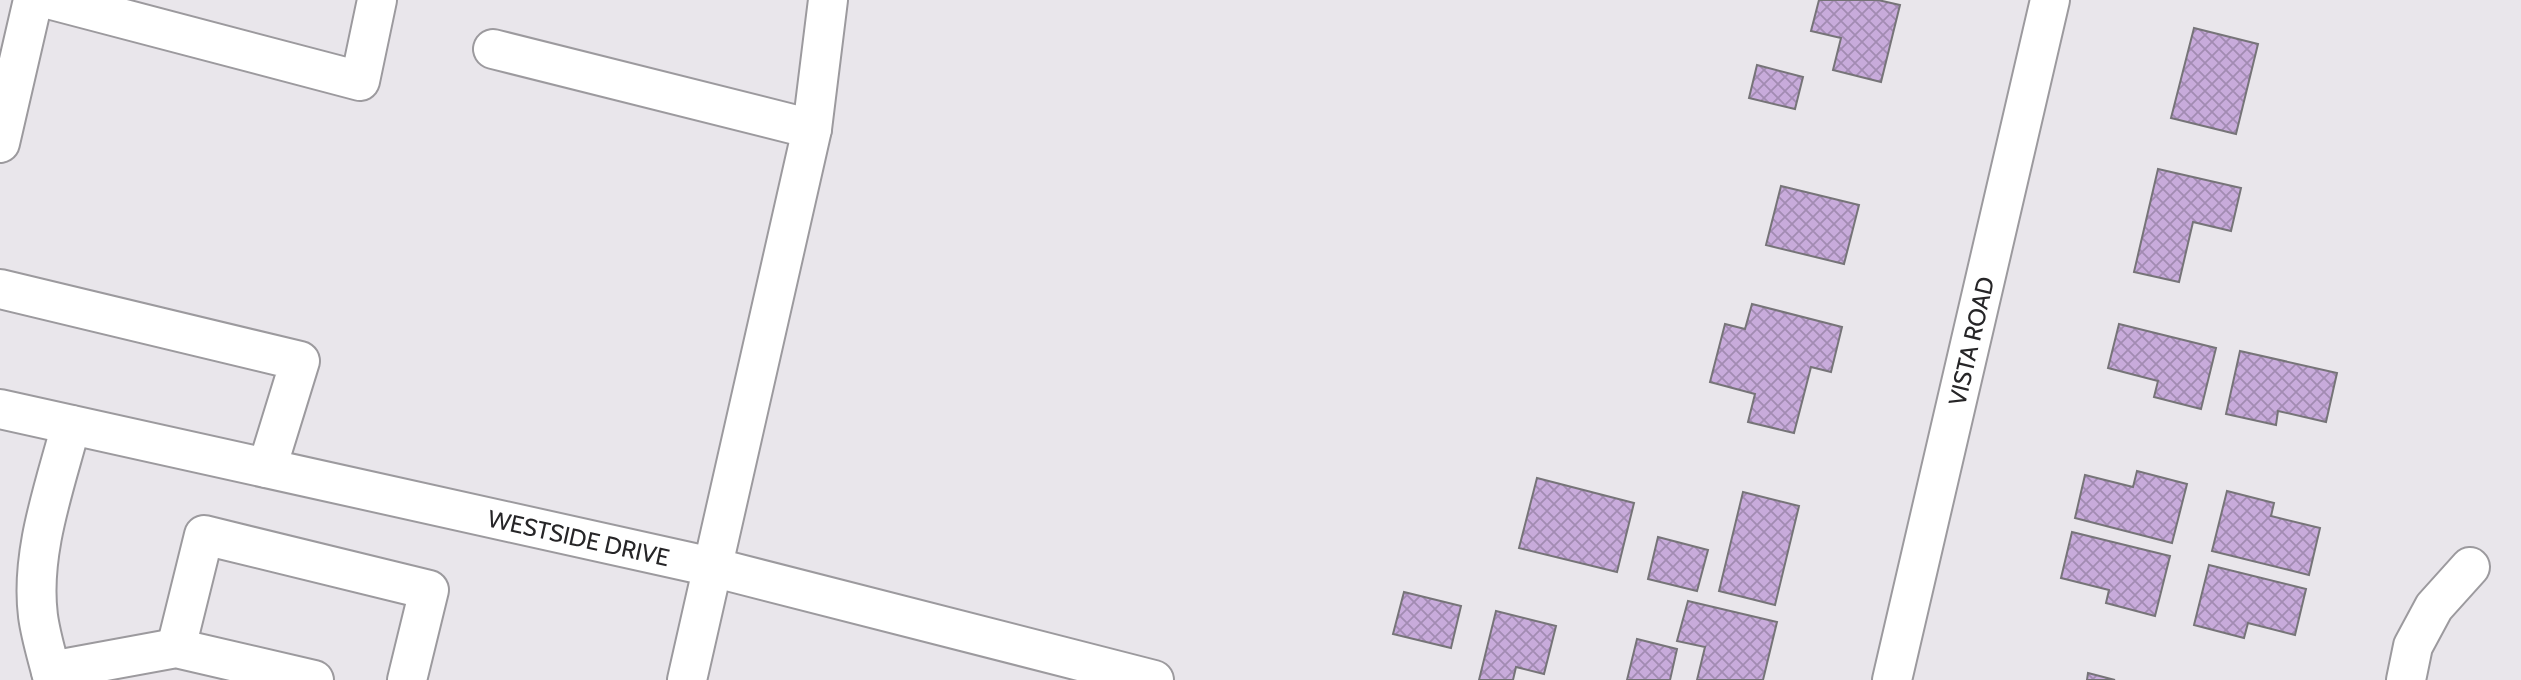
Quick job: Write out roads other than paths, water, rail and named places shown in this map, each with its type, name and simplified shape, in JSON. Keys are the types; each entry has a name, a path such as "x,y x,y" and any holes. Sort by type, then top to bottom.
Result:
{"street":[{"path":"0,143 33,0"},
{"path":"52,0 360,81 377,0"},
{"path":"687,680 812,129 828,0"},
{"name":"VISTA ROAD","path":"1892,680 2050,0"},
{"path":"493,49 812,129"},
{"path":"0,289 300,361 267,468"},
{"name":"WESTSIDE DRIVE","path":"0,409 712,567 1154,680"},
{"path":"71,425 46,522 38,572 38,616 52,676 176,648 314,680"},
{"path":"176,648 204,536 429,590 407,680"},
{"path":"2406,680 2413,646 2434,607 2470,567"}]}
